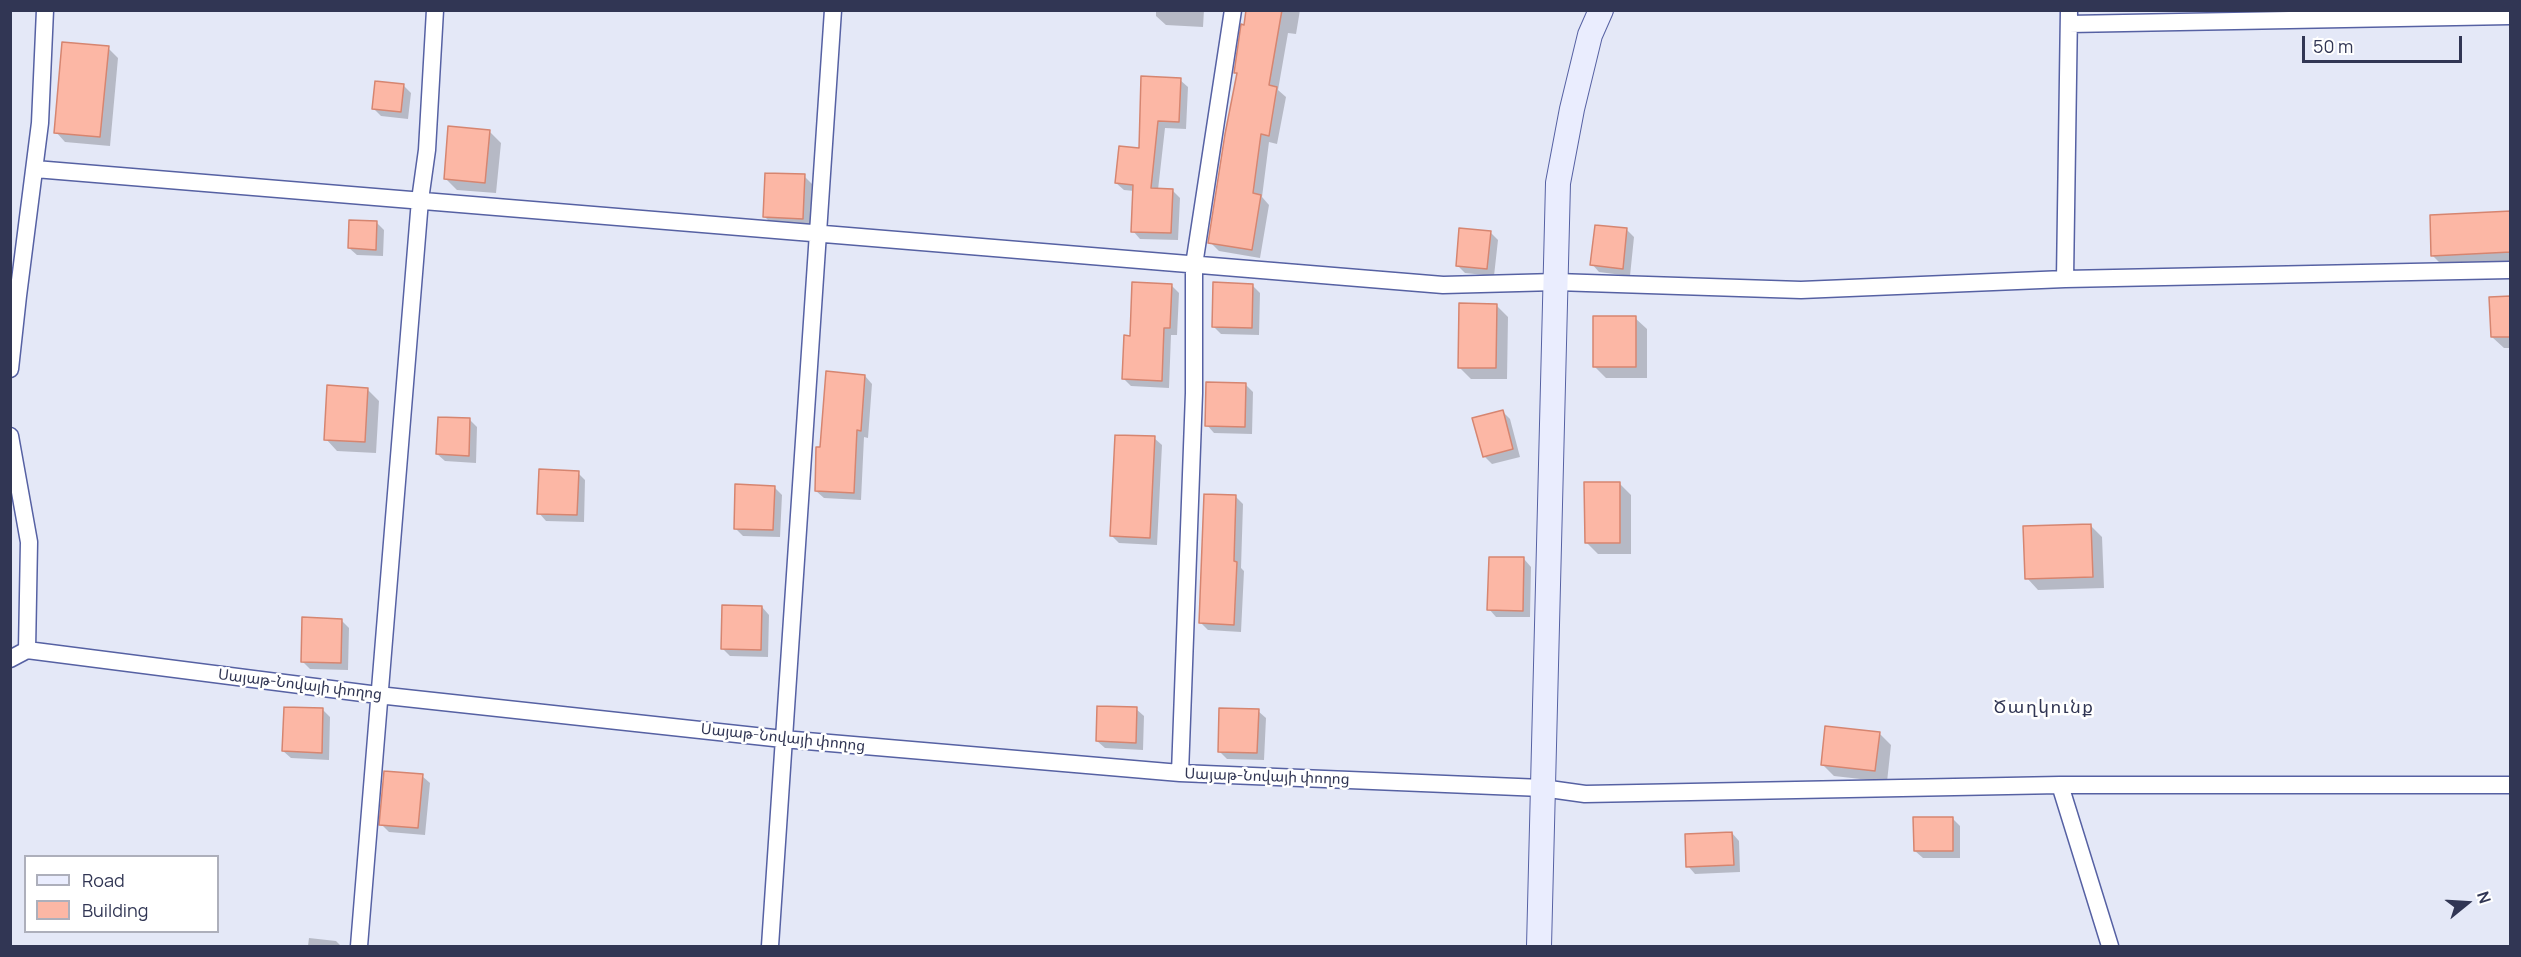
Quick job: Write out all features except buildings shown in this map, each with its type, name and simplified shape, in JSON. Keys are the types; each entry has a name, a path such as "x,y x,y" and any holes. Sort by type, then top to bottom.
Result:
{"main road":[{"path":"1539,946 1558,183 1574,99 1590,35 1601,10"}],"street":[{"path":"10,369 40,123 45,10"},
{"path":"359,946 420,200 427,150 435,10"},
{"path":"770,946 833,10"},
{"path":"1180,773 1193,404 1194,265 1233,10"},
{"path":"2065,279 2069,17 2511,16"},
{"path":"35,169 1443,285 1556,282 1801,290 2065,279 2511,270"},
{"path":"10,436 29,542 27,650 10,659"},
{"name":"Սայաթ-Նովայի փողոց","path":"27,650 378,695 783,739 1180,773 1542,788 1585,794 2060,785 2511,785"},
{"path":"2060,785 2110,946"}],"district":[{"name":"Ծաղկունք","path":"2044,708"}]}
